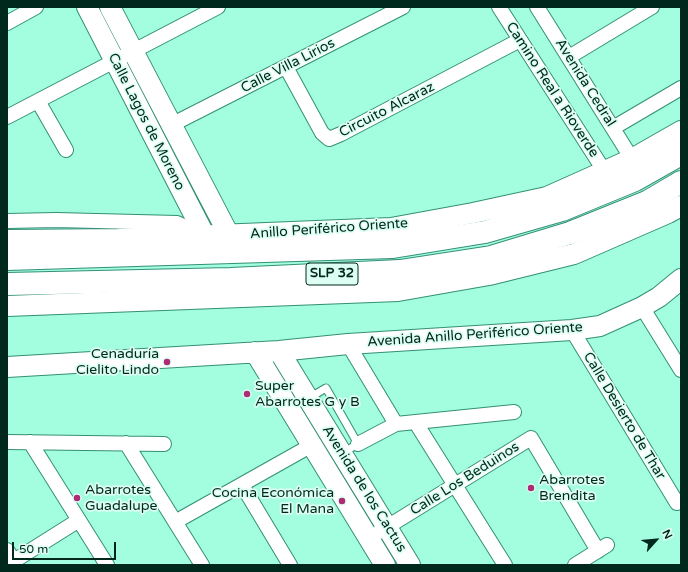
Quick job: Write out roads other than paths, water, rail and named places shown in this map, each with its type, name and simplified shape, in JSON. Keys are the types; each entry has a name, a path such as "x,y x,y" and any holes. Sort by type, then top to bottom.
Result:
{"highway":[{"name":"Anillo Periférico Oriente","path":"7,259 393,247 485,232 562,210 634,170 681,154"},
{"name":"SLP 32","path":"7,284 231,279 400,271 491,257 570,234 647,202 681,182"},
{"path":"82,257 118,239"}],"street":[{"path":"7,23 36,7"},
{"name":"Calle Lagos de Moreno","path":"87,7 206,236"},
{"name":"Calle Lagos de Moreno","path":"110,7 173,124 229,235"},
{"path":"7,117 218,7"},
{"name":"Calle Villa Lirios","path":"173,124 403,7"},
{"name":"Camino Real a Rioverde","path":"499,7 605,172"},
{"name":"Avenida Cedral","path":"537,7 613,128 634,170"},
{"path":"569,57 652,7"},
{"name":"Circuito Alcaraz","path":"286,67 322,133 329,139 520,40"},
{"path":"613,128 681,88"},
{"path":"38,101 66,150"},
{"name":"Anillo Periférico Oriente","path":"7,240 118,239 391,228 473,213 546,196 605,172 634,170 681,132"},
{"path":"7,306 398,291 489,275 574,254 681,206"},
{"path":"7,221 56,220 177,223 206,236"},
{"name":"Avenida Anillo Periférico Oriente","path":"255,352 348,344 572,330 600,326 642,307 680,283"},
{"path":"642,307 681,370"},
{"name":"Calle Desierto de Thar","path":"572,330 675,504"},
{"path":"348,344 396,424"},
{"name":"Avenida de los Cactus","path":"279,351 308,398 350,448 387,527 410,565"},
{"path":"7,367 255,352"},
{"name":"Avenida de los Cactus","path":"255,352 385,565"},
{"path":"350,448 396,424 514,412"},
{"path":"416,423 505,565"},
{"name":"Calle Los Beduinos","path":"368,538 531,438 603,548 575,565"},
{"path":"7,442 164,444"},
{"path":"30,442 107,565"},
{"path":"126,443 202,565"},
{"path":"175,522 312,445"},
{"path":"242,485 290,565"},
{"path":"7,550 14,561 79,520"}],"place":[{"name":"Cenaduría Cielito Lindo","path":"167,362"},
{"name":"Super Abarrotes G y B","path":"247,394"},
{"name":"Abarrotes Brendita","path":"531,488"},
{"name":"Abarrotes Guadalupe","path":"77,498"},
{"name":"Cocina Económica El Mana","path":"342,501"}]}
